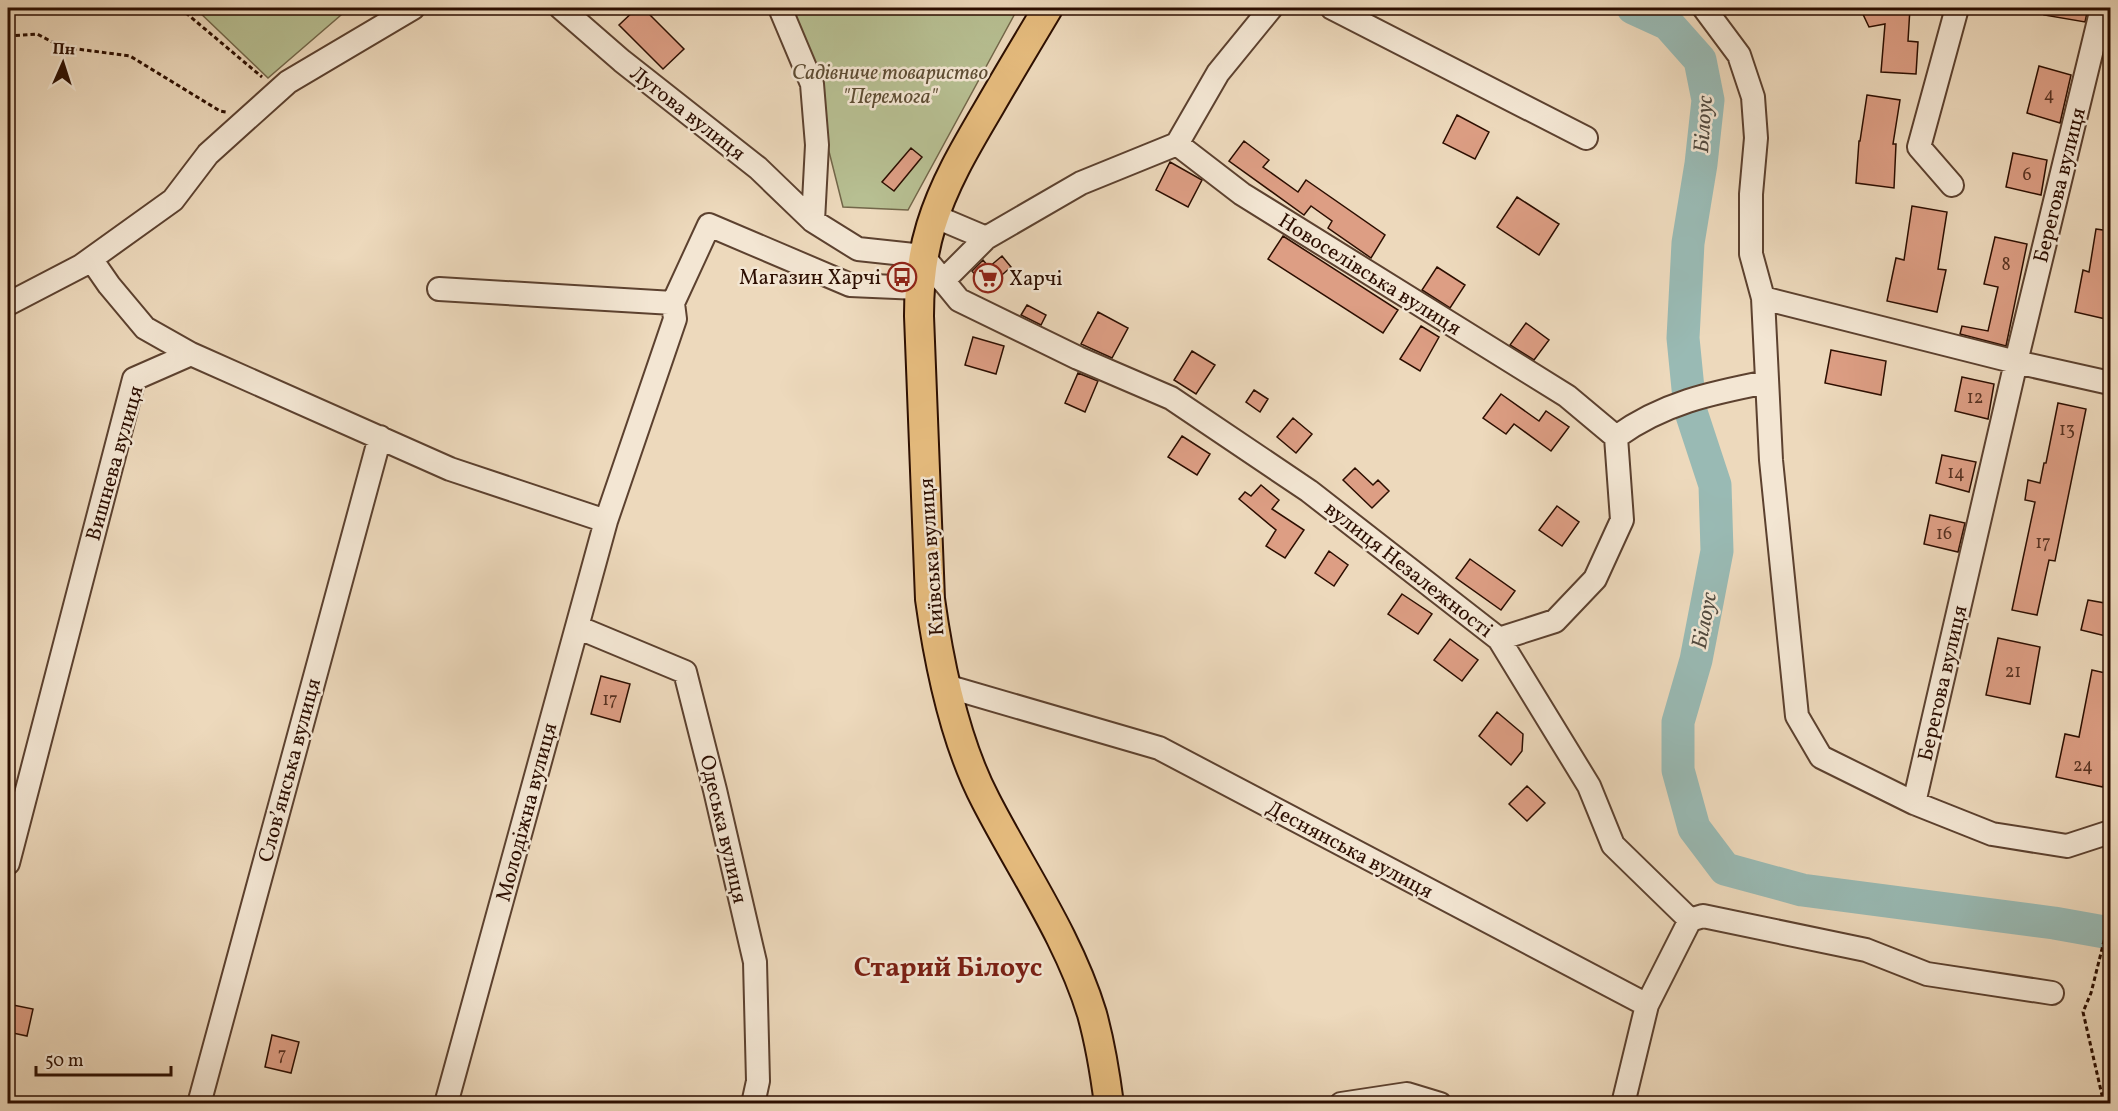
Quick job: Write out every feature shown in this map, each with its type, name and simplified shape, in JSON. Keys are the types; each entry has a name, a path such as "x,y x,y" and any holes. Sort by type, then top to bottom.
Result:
{"main road":[{"name":"Київська вулиця","path":"1048,8 944,187 923,256 931,284 918,316 930,600 936,643 946,686 968,761 985,801 1021,862 1077,976 1091,1013 1105,1071 1109,1104"}],"street":[{"path":"8,304 91,259 173,200 208,154 288,82 413,8"},
{"name":"Лугова вулиця","path":"561,8 622,62 758,168 813,221 858,249 923,256"},
{"path":"780,8 812,84 817,145 813,221"},
{"path":"931,284 986,238 1081,183 1177,144 1218,73 1271,8"},
{"path":"1332,8 1586,138"},
{"path":"1704,8 1739,55 1753,97 1756,138 1751,194 1751,254 1763,298 1771,460 1797,716 1821,758 1914,803 1992,834 2067,846 2110,832"},
{"path":"1952,185 1919,147 1957,8"},
{"name":"Берегова вулиця","path":"1914,803 2016,362 2102,8"},
{"name":"Новоселівська вулиця","path":"1177,144 1242,194 1567,396 1616,437"},
{"path":"934,216 986,238"},
{"name":"Молодіжна вулиця","path":"446,1104 606,521 675,319 673,303 709,225 850,285 931,284"},
{"path":"91,259 109,285 145,328 190,354 450,469 606,521"},
{"name":"вулиця Незалежності","path":"931,284 958,300 1078,358 1171,398 1309,491 1499,639 1589,786 1613,845 1690,920"},
{"path":"439,289 673,303"},
{"path":"1763,298 2016,362 2110,383"},
{"name":"Вишнева вулиця","path":"8,863 134,379 190,354"},
{"path":"1499,639 1555,621 1595,579 1622,520 1616,437 1637,422 1673,405 1701,396 1767,382"},
{"name":"Словʼянська вулиця","path":"199,1104 380,437"},
{"name":"Одеська вулиця","path":"577,627 685,672 755,962 758,1081 753,1104"},
{"name":"Деснянська вулиця","path":"946,686 1160,748 1647,1005"},
{"path":"1623,1104 1647,1005 1690,920 1703,916 1866,950 1927,974 2052,993"},
{"path":"1341,1104 1407,1094 1440,1104"}],"path":[{"path":"180,8 260,77 288,82"},
{"path":"8,36 37,33 62,47 130,56 220,111 249,117"},
{"path":"2104,1104 2083,1012 2091,993 2110,917"}],"green space":[{"path":"195,8 347,8 348,9 268,78"},
{"name":"Садівниче товариство \"Перемога\"","path":"786,8 1018,8 908,210 843,207 812,84"}],"building":[{"path":"637,8 643,8 684,49 663,69 619,25"},
{"path":"1860,8 1910,8 1908,41 1918,42 1916,74 1881,72 1885,24 1869,27"},
{"path":"2045,8 2088,8 2085,22 2044,15"},
{"path":"2039,66 2071,75 2060,123 2027,113"},
{"path":"1867,95 1900,100 1893,144 1896,144 1894,188 1856,183 1859,141"},
{"path":"1457,115 1489,132 1475,159 1443,143"},
{"path":"1244,141 1269,160 1263,167 1298,192 1306,180 1385,235 1371,258 1328,228 1332,221 1311,206 1304,215 1229,161"},
{"path":"911,148 922,157 894,191 882,182"},
{"path":"2013,153 2047,160 2041,195 2006,187"},
{"path":"1170,162 1202,180 1188,207 1156,190"},
{"path":"1517,197 1559,224 1539,255 1497,227"},
{"path":"1912,206 1947,212 1938,269 1946,270 1937,312 1887,301 1896,258 1904,260"},
{"path":"2096,229 2110,231 2110,320 2075,312 2083,270 2089,272"},
{"path":"1283,236 1398,310 1383,333 1268,259"},
{"path":"1995,237 2027,244 2006,346 1960,334 1962,326 1988,331 1998,287 1984,284"},
{"name":"Харчі","path":"1002,256 1011,267 987,288 972,271 983,260 989,267"},
{"path":"1437,267 1465,285 1450,308 1422,290"},
{"path":"1027,305 1046,315 1041,325 1021,315"},
{"path":"1098,312 1128,328 1112,358 1081,344"},
{"path":"1526,323 1549,340 1534,360 1510,345"},
{"path":"1421,326 1439,337 1420,371 1400,359"},
{"path":"973,337 1004,346 996,374 965,365"},
{"path":"1831,350 1886,361 1881,395 1825,383"},
{"path":"1192,351 1215,365 1196,394 1174,380"},
{"path":"1078,373 1098,381 1085,412 1065,403"},
{"path":"1962,377 1994,384 1988,419 1955,411"},
{"path":"1254,390 1268,399 1260,412 1246,402"},
{"path":"1501,394 1539,421 1546,411 1569,427 1551,451 1514,424 1506,434 1483,418"},
{"path":"2058,403 2086,409 2055,561 2049,560 2037,615 2012,610 2035,502 2025,500 2028,480 2040,483"},
{"path":"1293,418 1312,434 1296,453 1277,437"},
{"path":"1182,436 1210,454 1197,475 1168,457"},
{"path":"1942,455 1976,462 1969,492 1936,483"},
{"path":"1355,468 1373,485 1378,480 1389,491 1372,508 1343,480"},
{"path":"1261,485 1279,500 1272,509 1304,530 1285,558 1266,546 1276,530 1239,499 1245,492 1251,496"},
{"path":"1557,506 1579,522 1562,546 1539,530"},
{"path":"1930,515 1965,523 1958,552 1924,544"},
{"path":"1329,551 1348,565 1334,586 1315,573"},
{"path":"1470,559 1515,591 1501,610 1456,578"},
{"path":"1402,594 1432,614 1418,634 1388,614"},
{"path":"2088,600 2110,604 2110,637 2081,630"},
{"path":"1998,638 2040,647 2030,704 1986,695"},
{"path":"1450,639 1478,660 1462,681 1434,660"},
{"path":"2092,670 2110,674 2110,753 2103,787 2056,777 2065,734 2079,737"},
{"path":"601,676 630,684 620,722 591,714"},
{"path":"1497,712 1523,734 1522,751 1511,765 1479,736"},
{"path":"1527,786 1545,803 1527,821 1509,804"},
{"path":"8,1004 33,1009 27,1036 8,1032"},
{"path":"272,1035 299,1042 291,1073 265,1067"}],"waterway":[{"name":"Білоус","path":"1633,8 1668,24 1700,60 1708,100 1701,164 1688,243 1683,338 1690,409 1715,485 1717,551 1696,660 1678,722 1678,770 1694,828 1725,869 1802,890 2054,923 2110,933"}],"place":[{"name":"Магазин Харчі","path":"902,277"},
{"name":"Харчі","path":"988,278"}],"district":[{"name":"Старий Білоус","path":"948,967"}]}
